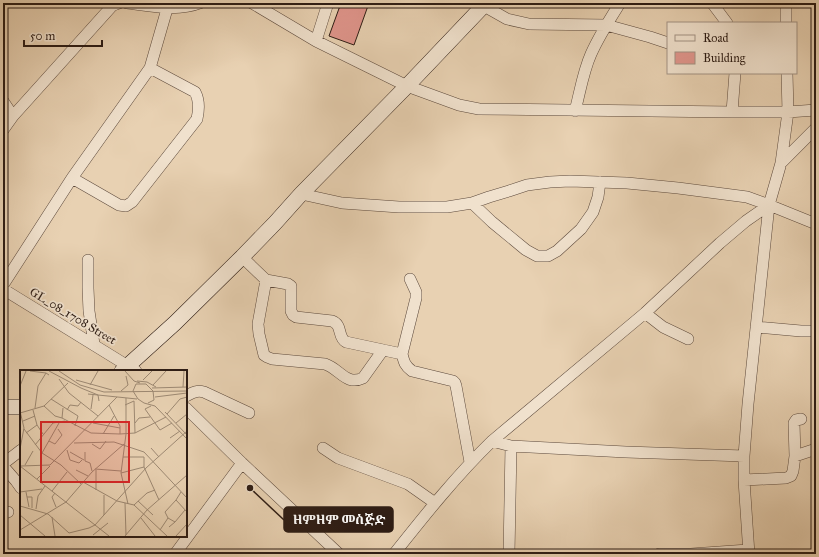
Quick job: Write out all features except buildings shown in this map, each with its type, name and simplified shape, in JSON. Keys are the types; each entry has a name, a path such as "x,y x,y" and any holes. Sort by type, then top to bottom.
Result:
{"main road":[{"path":"129,369 242,257 301,194 408,86 485,5"},
{"path":"3,407 20,407"}],"street":[{"path":"3,130 112,6 119,3"},
{"path":"127,3 167,9 200,3"},
{"path":"252,3 316,41 408,86 459,105 479,109 732,112 788,112 816,110"},
{"path":"316,41 328,3"},
{"path":"576,110 586,68 592,53 606,25 620,3"},
{"path":"712,3 726,22"},
{"path":"786,3 786,22"},
{"path":"485,5 507,19 529,24 606,25 667,43"},
{"path":"3,286 72,178 150,68 167,9"},
{"path":"72,178 119,205 126,206 132,202 196,120 199,112 199,104 195,92 150,68"},
{"path":"732,112 735,74"},
{"path":"660,554 749,552 744,480 744,456 748,404 770,205 781,163 788,112 787,74"},
{"path":"3,101 14,116"},
{"path":"781,163 816,128"},
{"path":"301,194 342,203 399,207 447,207 472,203 527,185 550,182 627,183 747,197 816,224"},
{"path":"472,203 492,222 526,250 537,256 548,256 558,251 581,229 593,212 598,197 600,182"},
{"path":"394,554 470,462 492,441 645,313 720,243 746,221 770,205"},
{"path":"242,257 266,280 288,284 290,286 291,311 296,317 332,321 336,323 341,338 346,342 402,354"},
{"path":"88,260 89,303 94,344"},
{"path":"410,279 416,292 416,298 402,354 407,367 412,371 455,383 470,462"},
{"path":"266,280 258,324 264,355 267,357 272,359 325,364 331,366 348,380 353,381 364,378 383,350"},
{"name":"GL_08_1708 Street","path":"3,289 94,344 129,369"},
{"path":"645,313 663,327 688,339"},
{"path":"756,327 816,331"},
{"path":"187,396 194,392 204,392 249,412"},
{"path":"187,409 339,554"},
{"path":"744,480 786,478 791,476 795,456 794,423 796,420 801,418"},
{"path":"492,441 511,446 744,456"},
{"path":"509,554 511,446"},
{"path":"323,448 338,458 408,484 435,503"},
{"path":"795,456 816,449"},
{"path":"20,451 3,465 20,487"},
{"path":"175,554 242,463"}],"place":[{"name":"ዘምዘም መስጅድ","path":"250,488"}]}
